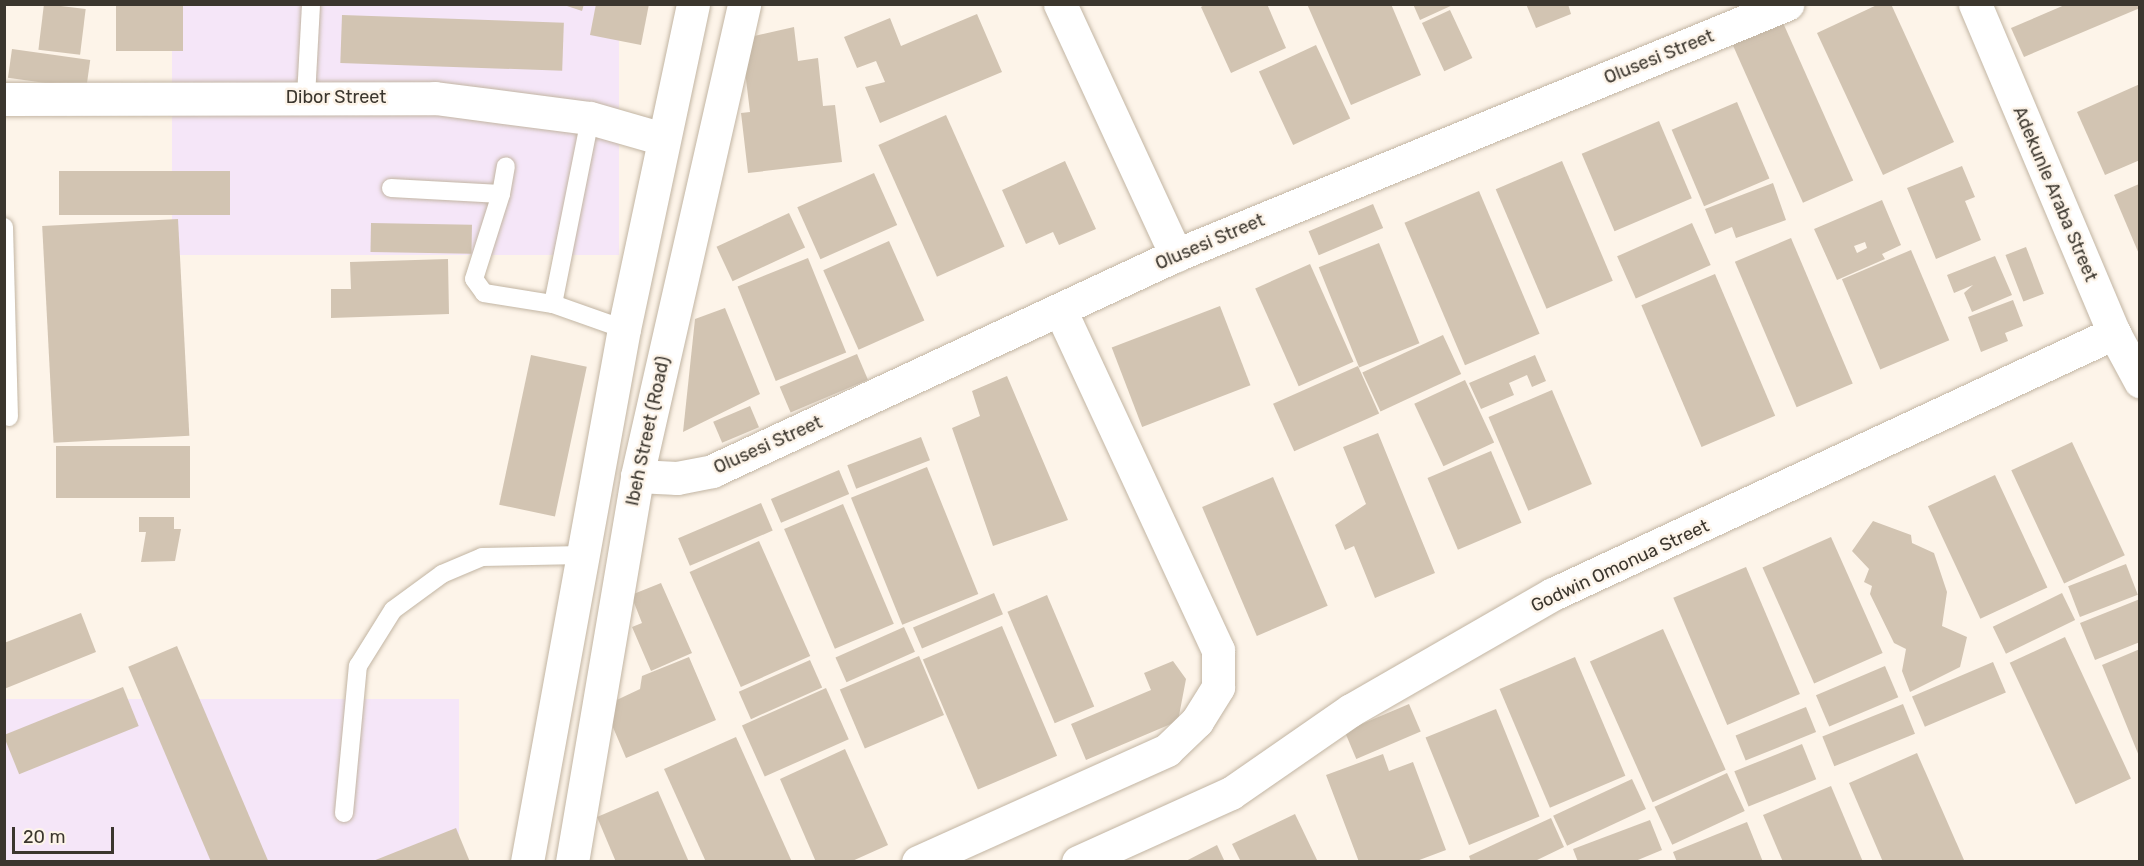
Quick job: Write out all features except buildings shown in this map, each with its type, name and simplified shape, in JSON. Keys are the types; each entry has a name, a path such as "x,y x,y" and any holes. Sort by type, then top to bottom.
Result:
{"street":[{"path":"527,861 624,329 693,4"},
{"name":"Ibeh Street (Road)","path":"572,861 637,476 744,4"},
{"path":"1060,4 1176,255"},
{"name":"Olusesi Street","path":"637,476 677,478 712,471 1061,311 1176,255 1787,4"},
{"name":"Adekunle Araba Street","path":"1975,4 2114,333 2139,381"},
{"name":"Dibor Street","path":"4,99 435,98 590,117 663,139"},
{"path":"918,861 1167,750 1197,721 1218,687 1218,650 1061,311"},
{"name":"Godwin Omonua Street","path":"1078,861 1231,793 1351,710 1553,594 2114,333"}],"lane":[{"path":"306,97 311,4"},
{"path":"553,304 590,117"},
{"path":"506,166 501,194 474,279 484,294 500,300 553,304 624,329"},
{"path":"391,188 501,194"},
{"path":"4,227 9,417"},
{"path":"344,813 358,666 393,610 442,574 482,557 583,555"}],"shaded area":[{"path":"172,5 619,5 619,255 172,255"},
{"path":"4,699 459,699 459,861 4,861"}]}
